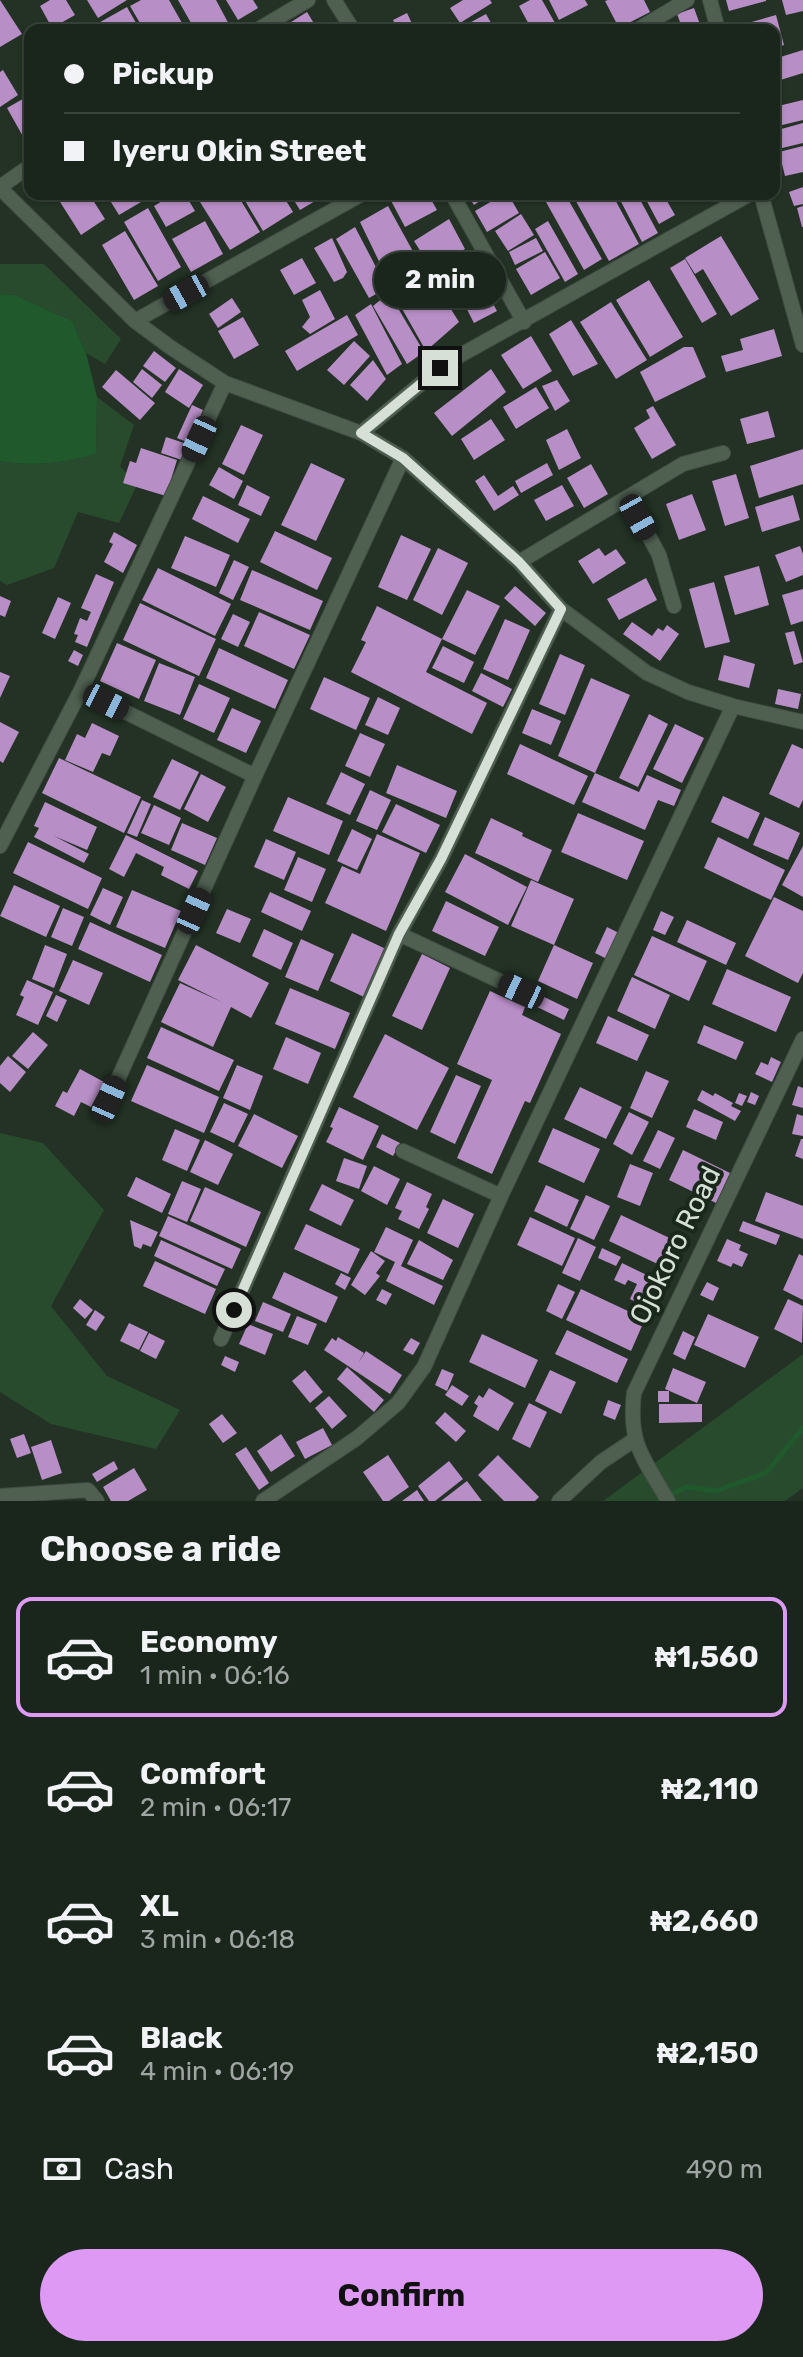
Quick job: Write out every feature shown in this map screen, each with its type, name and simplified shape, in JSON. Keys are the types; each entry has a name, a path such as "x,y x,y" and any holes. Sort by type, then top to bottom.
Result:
{"street":[{"path":"267,24 308,0"},
{"path":"334,0 349,24"},
{"path":"647,24 687,0"},
{"path":"710,0 716,24"},
{"path":"24,170 0,188 135,321 225,383 361,433 403,458 519,562 561,609 647,673 688,692 803,722"},
{"path":"135,321 351,200"},
{"path":"455,200 524,322"},
{"path":"361,433 440,368 739,200"},
{"path":"763,200 803,345"},
{"path":"2,837 81,690 225,383"},
{"path":"519,562 683,464 723,453"},
{"path":"109,1099 403,458"},
{"path":"628,497 659,555 674,606"},
{"path":"221,1339 399,934 441,859 561,609"},
{"path":"81,690 255,776"},
{"path":"263,1501 357,1438 398,1403 424,1367 501,1196 733,706"},
{"path":"399,934 521,991"},
{"name":"Ojokoro Road","path":"668,1501 634,1440 631,1421 634,1393 803,1039"},
{"path":"403,1151 501,1196"},
{"path":"559,1501 601,1462 634,1440"},
{"path":"0,1496 88,1490 97,1501"}],"shaded area":[{"path":"0,264 44,264 121,339 105,364 86,353 72,321 15,295 0,294"},
{"path":"0,294 15,295 72,321 86,353 97,397 96,454 48,463 0,461"},
{"path":"97,397 134,425 120,466 137,485 119,523 78,512 54,568 7,585 0,581 0,461 48,463 96,454"},
{"path":"0,1133 43,1143 104,1210 51,1306 107,1376 180,1410 156,1449 51,1424 0,1392"},
{"path":"803,1354 803,1488 785,1501 603,1501"}],"building":[{"path":"0,0 22,34 0,47"},
{"path":"50,0 66,0 75,15 59,24 50,24 40,6"},
{"path":"87,0 127,0 98,18"},
{"path":"141,0 169,0 183,24 140,24 130,6"},
{"path":"178,0 216,0 229,24 192,24"},
{"path":"226,0 253,0 258,8 238,20"},
{"path":"463,0 490,0 492,3 460,23 450,8"},
{"path":"530,0 542,0 556,24 529,24 519,6"},
{"path":"549,0 585,0 588,5 559,20"},
{"path":"644,0 650,12 627,24 617,24 605,1"},
{"path":"726,0 766,0 766,1 729,11"},
{"path":"782,0 803,0 803,11 786,15"},
{"path":"127,7 137,24 97,24"},
{"path":"694,8 700,24 681,24 677,14"},
{"path":"307,12 314,24 288,24"},
{"path":"407,13 412,24 395,24 393,20"},
{"path":"486,14 492,24 468,24"},
{"path":"776,15 778,24 744,24"},
{"path":"803,50 803,73 780,80 780,57"},
{"path":"3,70 18,95 0,107 0,72"},
{"path":"24,98 24,138 7,108"},
{"path":"803,100 803,120 780,126 780,106"},
{"path":"803,123 803,143 780,149 780,129"},
{"path":"803,146 803,172 785,176 780,152"},
{"path":"803,187 803,204 794,206 789,192"},
{"path":"59,200 93,200 105,219 81,235"},
{"path":"110,200 140,200 141,202 119,215"},
{"path":"164,200 189,200 195,211 166,227 154,206"},
{"path":"199,200 241,200 260,232 230,250"},
{"path":"245,200 286,200 293,212 263,231"},
{"path":"294,200 317,200 300,210"},
{"path":"391,200 431,200 437,210 405,227"},
{"path":"494,200 511,200 519,213 487,232 475,211"},
{"path":"568,200 602,259 584,270 546,202"},
{"path":"575,200 615,200 639,244 609,261"},
{"path":"620,200 640,200 658,233 642,242"},
{"path":"646,200 666,200 675,215 659,224"},
{"path":"388,206 421,266 390,284 360,222"},
{"path":"803,206 803,227 802,227 797,208"},
{"path":"148,208 181,267 158,281 124,222"},
{"path":"521,214 534,235 508,251 495,231"},
{"path":"449,219 465,249 431,268 414,241"},
{"path":"205,221 223,254 191,272 172,239"},
{"path":"548,221 578,274 565,282 535,229"},
{"path":"355,227 387,288 369,298 336,239"},
{"path":"125,231 158,286 134,300 102,245"},
{"path":"721,236 759,299 731,316 703,269 695,274 685,258"},
{"path":"332,238 347,272 334,282 314,248"},
{"path":"536,238 543,251 515,265 509,252"},
{"path":"545,252 560,278 531,295 516,269"},
{"path":"466,253 497,311 474,323 444,265"},
{"path":"302,258 316,283 294,295 280,270"},
{"path":"685,259 717,314 702,323 670,268"},
{"path":"425,268 459,322 426,351 392,291"},
{"path":"649,280 683,337 650,357 616,300"},
{"path":"320,290 335,319 310,334 302,327 310,317 302,300"},
{"path":"389,293 424,352 407,364 373,306"},
{"path":"232,298 241,312 218,328 209,314"},
{"path":"611,302 647,360 616,379 580,322"},
{"path":"371,304 402,364 387,375 355,315"},
{"path":"347,315 358,335 297,371 285,351"},
{"path":"243,317 259,345 234,359 218,331"},
{"path":"571,320 598,364 573,376 549,334"},
{"path":"774,329 782,356 726,372 721,356 743,350 740,339"},
{"path":"531,336 552,371 523,389 501,355"},
{"path":"354,341 370,356 344,385 327,370"},
{"path":"684,347 693,347 706,377 655,402 640,372"},
{"path":"154,351 176,368 165,382 143,366"},
{"path":"373,360 386,379 367,401 350,385"},
{"path":"142,369 162,385 152,398 133,382"},
{"path":"179,369 203,385 189,408 165,392"},
{"path":"491,369 506,392 452,436 434,413"},
{"path":"116,370 155,403 140,420 102,387"},
{"path":"557,380 570,401 555,411 542,386"},
{"path":"536,387 549,408 516,429 503,407"},
{"path":"192,405 203,410 189,443 177,438"},
{"path":"653,406 676,445 652,459 634,428 650,418 646,410"},
{"path":"768,411 775,437 747,444 740,419"},
{"path":"491,419 505,440 474,460 461,439"},
{"path":"241,425 263,435 244,475 222,464"},
{"path":"567,429 581,458 559,470 546,440"},
{"path":"166,437 187,444 182,460 161,453"},
{"path":"141,448 177,460 166,496 123,483 130,461 136,463"},
{"path":"803,449 803,484 759,498 750,466"},
{"path":"311,463 345,479 316,541 281,525"},
{"path":"547,463 553,475 521,493 515,481"},
{"path":"591,464 608,494 584,508 567,478"},
{"path":"219,467 243,481 234,499 209,485"},
{"path":"736,474 749,518 725,526 712,481"},
{"path":"484,475 498,496 513,486 519,495 494,511 475,481"},
{"path":"247,485 270,497 261,516 238,505"},
{"path":"562,485 574,506 546,521 534,500"},
{"path":"692,494 706,530 679,540 666,504"},
{"path":"793,495 800,520 762,532 755,507"},
{"path":"203,496 250,519 238,543 192,519"},
{"path":"275,531 332,558 317,590 260,562"},
{"path":"114,532 137,545 123,573 104,562 113,544 109,542"},
{"path":"401,535 431,549 407,600 378,587"},
{"path":"185,536 230,555 216,587 171,568"},
{"path":"800,546 803,575 786,582 775,555"},
{"path":"438,548 468,563 442,615 413,600"},
{"path":"599,548 605,556 616,549 626,563 593,584 578,561"},
{"path":"234,560 249,567 233,600 219,593"},
{"path":"759,566 769,605 735,615 724,576"},
{"path":"158,568 231,604 215,636 142,600"},
{"path":"252,570 323,601 310,630 240,600"},
{"path":"96,574 114,582 87,647 75,642 78,635 74,634 80,618 87,621 91,612 81,608"},
{"path":"646,578 657,600 619,620 607,599"},
{"path":"714,582 730,642 705,648 689,589"},
{"path":"515,586 546,613 535,626 504,598"},
{"path":"803,589 803,621 791,625 782,595"},
{"path":"467,590 500,606 475,655 442,639"},
{"path":"0,596 11,601 5,617 0,615"},
{"path":"58,597 71,603 55,639 42,633"},
{"path":"140,603 216,639 199,676 123,640"},
{"path":"377,606 442,639 426,672 487,703 472,734 351,672 366,642 361,640"},
{"path":"259,612 310,635 294,669 244,646"},
{"path":"233,614 250,622 238,647 221,639"},
{"path":"505,619 530,630 508,680 483,669"},
{"path":"632,622 652,636 658,628 663,631 667,625 679,634 660,661 623,634"},
{"path":"794,631 803,662 794,665 785,633"},
{"path":"117,643 156,660 139,699 100,681"},
{"path":"443,646 474,662 464,683 432,668"},
{"path":"219,648 288,680 275,709 206,678"},
{"path":"74,650 83,655 78,666 68,661"},
{"path":"560,654 585,665 565,715 539,704"},
{"path":"724,655 755,664 749,688 718,680"},
{"path":"159,663 195,677 180,715 144,701"},
{"path":"0,672 10,676 0,698"},
{"path":"481,673 512,689 503,707 472,691"},
{"path":"324,677 370,698 356,730 310,709"},
{"path":"591,678 630,695 595,773 558,756"},
{"path":"199,684 230,698 214,733 183,719"},
{"path":"778,689 801,694 798,709 775,704"},
{"path":"378,697 400,708 388,735 365,725"},
{"path":"232,708 261,721 246,753 217,740"},
{"path":"532,709 561,721 551,745 522,733"},
{"path":"649,714 668,724 638,787 619,778"},
{"path":"0,722 19,732 3,763 0,761"},
{"path":"92,723 119,736 110,756 102,753 93,772 65,760 77,734 85,738"},
{"path":"675,724 704,738 682,783 653,769"},
{"path":"360,733 385,744 370,777 345,766"},
{"path":"520,744 588,776 574,805 507,774"},
{"path":"792,744 803,749 803,800 799,808 769,794"},
{"path":"59,758 141,797 124,833 42,793"},
{"path":"172,759 199,772 180,810 153,797"},
{"path":"397,765 457,791 446,818 386,793"},
{"path":"341,772 365,784 350,815 326,804"},
{"path":"595,773 639,792 647,775 681,790 674,806 658,800 645,830 582,802"},
{"path":"201,774 226,787 208,822 184,809"},
{"path":"370,790 391,800 377,830 356,821"},
{"path":"723,796 760,813 748,839 711,822"},
{"path":"288,797 343,821 329,855 273,831"},
{"path":"142,800 151,804 137,837 127,833"},
{"path":"45,802 97,827 87,850 54,836 89,854 84,863 34,837 39,828 34,826"},
{"path":"396,804 440,825 426,853 382,832"},
{"path":"154,805 181,818 169,845 141,833"},
{"path":"578,813 644,841 627,880 561,852"},
{"path":"765,817 800,833 788,860 753,845"},
{"path":"491,818 552,850 538,882 475,853"},
{"path":"182,823 217,838 205,865 171,850"},
{"path":"352,829 372,839 357,870 337,861"},
{"path":"377,834 420,853 386,931 325,903 342,866 360,874"},
{"path":"126,835 198,871 189,889 161,875 164,867 136,853 124,877 109,869"},
{"path":"718,837 785,870 771,900 704,868"},
{"path":"266,839 296,852 284,880 254,867"},
{"path":"28,842 102,878 88,909 13,873"},
{"path":"803,846 803,897 782,885"},
{"path":"465,854 527,887 508,925 445,892"},
{"path":"298,857 326,869 312,902 284,890"},
{"path":"531,880 574,899 554,945 511,926"},
{"path":"14,885 60,906 46,937 0,916"},
{"path":"103,888 123,897 110,925 90,915"},
{"path":"132,890 181,911 165,948 116,927"},
{"path":"270,892 311,911 302,931 261,912"},
{"path":"774,897 803,911 803,973 798,983 745,956"},
{"path":"446,901 499,927 485,956 432,931"},
{"path":"63,908 84,917 72,946 51,937"},
{"path":"227,909 251,919 240,943 216,933"},
{"path":"661,911 674,917 665,935 653,930"},
{"path":"687,920 736,943 726,965 677,942"},
{"path":"90,922 162,955 150,982 78,949"},
{"path":"607,927 619,933 607,959 595,953"},
{"path":"264,929 293,943 281,970 252,956"},
{"path":"352,933 386,949 364,997 330,981"},
{"path":"652,936 707,961 689,1001 634,975"},
{"path":"301,939 334,954 318,991 285,977"},
{"path":"45,945 67,954 54,988 32,979"},
{"path":"196,945 269,983 251,1018 231,1007 213,1047 161,1022 180,983 222,1002 178,980"},
{"path":"554,945 593,963 577,999 538,981"},
{"path":"422,954 450,968 422,1030 392,1016"},
{"path":"73,960 103,973 89,1005 59,991"},
{"path":"727,969 791,997 776,1032 712,1004"},
{"path":"632,977 670,995 655,1029 617,1011"},
{"path":"27,980 53,992 38,1025 16,1015"},
{"path":"290,988 350,1013 335,1049 275,1024"},
{"path":"490,991 525,1007 522,1015 561,1034 530,1103 525,1101 492,1174 457,1158 492,1080 457,1064"},
{"path":"538,994 569,1009 564,1020 533,1005"},
{"path":"56,995 67,1000 57,1022 46,1016"},
{"path":"608,1016 649,1035 637,1061 596,1043"},
{"path":"704,1025 744,1042 736,1060 697,1043"},
{"path":"161,1027 234,1060 219,1091 147,1058"},
{"path":"33,1032 48,1045 28,1069 12,1056"},
{"path":"385,1034 449,1068 417,1130 353,1097"},
{"path":"286,1037 321,1053 308,1084 273,1069"},
{"path":"8,1056 26,1072 10,1092 0,1083 0,1066"},
{"path":"771,1057 781,1062 772,1082 755,1074 761,1062 768,1065"},
{"path":"147,1065 219,1097 204,1133 131,1101"},
{"path":"237,1065 263,1076 250,1110 223,1098"},
{"path":"80,1069 104,1082 91,1107 81,1102 74,1116 55,1106 63,1091 67,1093"},
{"path":"646,1071 669,1081 652,1118 630,1108"},
{"path":"456,1075 481,1086 455,1144 430,1132"},
{"path":"798,1086 803,1088 803,1108 792,1105"},
{"path":"580,1087 622,1107 606,1139 564,1119"},
{"path":"702,1090 733,1103 731,1106 741,1111 735,1121 697,1100"},
{"path":"751,1092 759,1096 755,1105 747,1102"},
{"path":"739,1093 747,1096 742,1106 735,1103"},
{"path":"224,1103 248,1114 234,1143 210,1132"},
{"path":"339,1107 379,1126 363,1160 326,1142"},
{"path":"694,1109 723,1122 716,1140 686,1127"},
{"path":"629,1112 649,1122 632,1155 613,1144"},
{"path":"254,1114 298,1136 282,1168 238,1146"},
{"path":"797,1114 803,1116 803,1136 792,1134"},
{"path":"553,1128 600,1149 584,1183 538,1162"},
{"path":"175,1129 200,1140 187,1171 162,1160"},
{"path":"658,1130 675,1138 660,1169 643,1161"},
{"path":"382,1134 400,1143 393,1156 376,1147"},
{"path":"803,1139 803,1159 795,1156"},
{"path":"205,1140 233,1154 218,1185 190,1172"},
{"path":"683,1150 730,1173 716,1203 669,1180"},
{"path":"344,1158 367,1166 359,1189 336,1181"},
{"path":"630,1164 653,1173 640,1206 617,1197"},
{"path":"374,1166 400,1179 387,1205 361,1191"},
{"path":"136,1177 171,1194 162,1213 127,1196"},
{"path":"182,1181 201,1189 187,1222 168,1214"},
{"path":"407,1182 432,1194 426,1207 429,1209 419,1229 398,1219 402,1211 395,1208"},
{"path":"322,1184 354,1200 341,1226 309,1210"},
{"path":"546,1185 579,1200 567,1227 534,1211"},
{"path":"205,1187 261,1212 246,1247 190,1221"},
{"path":"766,1192 803,1206 803,1239 755,1221"},
{"path":"586,1195 610,1206 594,1240 570,1229"},
{"path":"443,1199 474,1214 458,1248 427,1233"},
{"path":"621,1215 678,1242 666,1268 609,1241"},
{"path":"168,1216 241,1249 232,1269 159,1236"},
{"path":"530,1217 575,1238 562,1266 517,1245"},
{"path":"130,1220 158,1232 151,1247 143,1244 141,1249 134,1246"},
{"path":"743,1221 780,1235 776,1245 739,1231"},
{"path":"306,1224 360,1249 348,1274 294,1249"},
{"path":"386,1227 413,1240 401,1266 443,1286 434,1305 386,1281 395,1262 374,1252"},
{"path":"578,1238 596,1247 580,1281 562,1273"},
{"path":"727,1239 741,1245 739,1250 748,1254 742,1267 733,1263 731,1267 717,1261"},
{"path":"161,1240 225,1269 217,1286 154,1256"},
{"path":"419,1240 453,1260 443,1280 407,1264"},
{"path":"602,1248 621,1257 616,1266 598,1258"},
{"path":"371,1251 385,1261 376,1273 380,1276 365,1295 351,1285"},
{"path":"799,1254 803,1256 803,1300 783,1290"},
{"path":"155,1261 216,1289 205,1314 143,1286"},
{"path":"622,1263 657,1280 644,1306 630,1299 637,1284 628,1280 625,1285 614,1280"},
{"path":"284,1272 338,1297 326,1323 272,1298"},
{"path":"341,1273 351,1278 345,1290 335,1284"},
{"path":"707,1282 719,1288 713,1301 700,1295"},
{"path":"558,1284 575,1292 562,1319 546,1311"},
{"path":"382,1289 392,1294 386,1305 376,1300"},
{"path":"581,1289 645,1319 631,1351 566,1320"},
{"path":"80,1299 93,1310 85,1319 73,1308"},
{"path":"788,1299 803,1306 802,1343 774,1329"},
{"path":"263,1302 291,1314 283,1332 255,1321"},
{"path":"95,1310 105,1317 96,1331 86,1325"},
{"path":"708,1314 759,1337 745,1368 694,1345"},
{"path":"297,1316 317,1324 308,1345 288,1337"},
{"path":"129,1323 148,1332 139,1350 120,1341"},
{"path":"248,1324 273,1334 265,1355 239,1344"},
{"path":"567,1330 628,1359 617,1383 555,1354"},
{"path":"683,1331 695,1337 685,1360 673,1354"},
{"path":"149,1333 165,1341 156,1359 140,1351"},
{"path":"482,1334 538,1360 525,1388 469,1362"},
{"path":"338,1337 364,1353 358,1363 366,1351 402,1375 390,1394 324,1350 332,1338 336,1341"},
{"path":"411,1338 420,1343 413,1355 403,1350"},
{"path":"225,1356 239,1362 235,1372 221,1365"},
{"path":"347,1367 384,1400 374,1412 337,1379"},
{"path":"673,1368 706,1382 697,1403 665,1389"},
{"path":"442,1369 454,1374 447,1391 435,1385"},
{"path":"305,1370 323,1392 310,1403 292,1381"},
{"path":"550,1370 576,1382 561,1414 535,1401"},
{"path":"452,1385 469,1396 462,1406 445,1395"},
{"path":"489,1388 514,1403 498,1431 473,1416 478,1406 474,1403 479,1395 483,1398"},
{"path":"658,1391 669,1391 669,1402 658,1402"},
{"path":"329,1396 347,1416 332,1429 315,1408"},
{"path":"608,1400 621,1405 615,1420 603,1415"},
{"path":"529,1403 547,1412 530,1448 512,1439"},
{"path":"659,1404 702,1404 702,1422 659,1423"},
{"path":"445,1412 466,1431 456,1442 435,1423"},
{"path":"222,1414 237,1433 223,1443 209,1424"},
{"path":"323,1428 332,1445 305,1459 296,1442"},
{"path":"24,1434 31,1453 17,1458 10,1439"},
{"path":"281,1434 295,1456 271,1472 257,1451"},
{"path":"51,1440 62,1473 42,1480 31,1447"},
{"path":"246,1447 269,1483 259,1490 235,1454"},
{"path":"388,1455 409,1487 389,1501 383,1501 363,1472"},
{"path":"498,1455 539,1497 535,1501 504,1501 478,1475"},
{"path":"114,1461 118,1469 97,1482 92,1474"},
{"path":"449,1461 463,1479 435,1501 429,1501 418,1486"},
{"path":"134,1468 147,1490 128,1501 111,1501 103,1487"},
{"path":"467,1481 482,1501 441,1501"},
{"path":"417,1490 424,1501 402,1501"}],"waterway":[{"path":"659,1501 686,1487 716,1491 766,1473 803,1428"}],"route":[{"path":"234,1310 399,934 441,859 561,609 519,562 403,458 361,433 440,368"}]}
